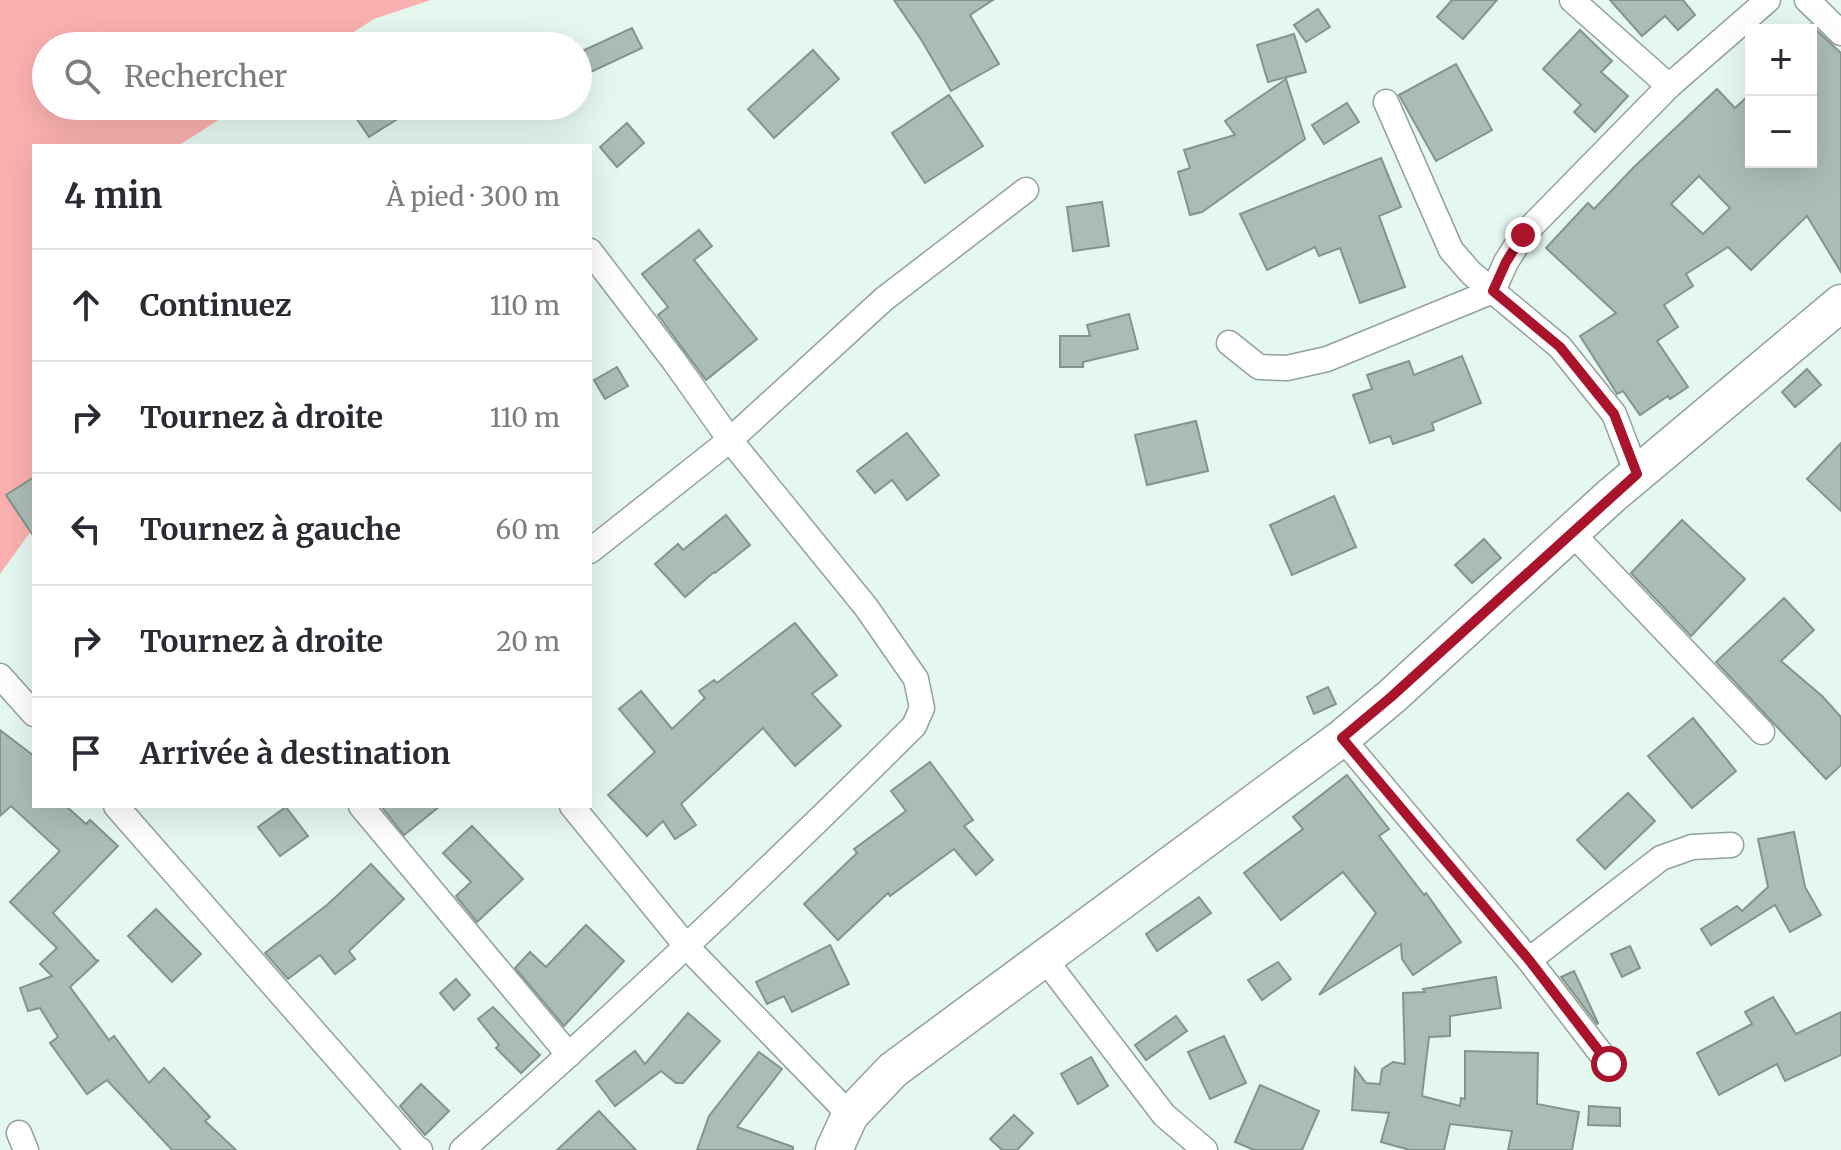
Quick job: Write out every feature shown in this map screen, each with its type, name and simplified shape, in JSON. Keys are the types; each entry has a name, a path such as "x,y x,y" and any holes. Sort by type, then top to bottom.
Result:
{"street":[{"path":"1572,0 1669,86"},
{"path":"1229,343 1259,367 1287,368 1327,359 1493,291 1523,235 1669,86 1768,0"},
{"path":"1807,0 1841,33"},
{"path":"1386,102 1451,250 1471,273 1560,347 1614,414 1637,474"},
{"path":"592,549 730,440 884,299 1026,190"},
{"path":"462,1150 687,947 914,726 922,708 916,679 866,607 730,440 592,254"},
{"path":"834,1150 850,1115 893,1070 1342,738 1637,474 1841,303"},
{"path":"1571,532 1762,732"},
{"path":"1,677 32,712"},
{"path":"1342,738 1529,960 1609,1064"},
{"path":"118,808 420,1150"},
{"path":"363,808 569,1055"},
{"path":"574,808 687,947 850,1115"},
{"path":"1529,960 1661,858 1692,847 1731,845"},
{"path":"1044,958 1164,1115 1205,1150"}],"shaded area":[{"path":"0,0 431,0 374,19 354,32 32,32 32,120 218,120 181,144 32,144 32,530 0,574"}],"building":[{"path":"894,0 993,0 970,15 999,64 951,91"},
{"path":"1452,0 1497,0 1463,39 1437,17"},
{"path":"1610,0 1683,0 1695,15 1678,30 1665,16 1642,36"},
{"path":"1318,9 1330,27 1306,42 1294,25"},
{"path":"632,28 642,48 592,71 592,47"},
{"path":"1580,30 1612,61 1601,72 1628,96 1595,132 1574,112 1581,105 1543,69"},
{"path":"1817,31 1841,53 1841,272 1807,216 1751,270 1728,247 1686,274 1693,286 1664,305 1678,327 1657,341 1688,387 1640,415 1623,391 1617,394 1580,336 1616,313 1546,248 1588,203 1594,209 1717,89 1735,108 1745,99 1745,168 1817,168","holes":["1699,176 1730,208 1703,234 1671,204"]},
{"path":"1294,34 1306,72 1268,82 1257,45"},
{"path":"813,50 839,79 774,138 748,109"},
{"path":"1456,64 1492,130 1436,161 1399,95"},
{"path":"1286,79 1305,139 1202,212 1190,215 1178,172 1190,168 1184,150 1235,135 1225,121"},
{"path":"949,95 983,146 925,183 892,133"},
{"path":"1347,103 1359,122 1324,144 1312,125"},
{"path":"357,120 396,120 369,137"},
{"path":"627,123 644,143 617,167 600,147"},
{"path":"1381,158 1401,207 1379,216 1405,287 1360,303 1340,248 1319,256 1315,247 1267,270 1240,214"},
{"path":"1102,202 1109,246 1073,251 1067,207"},
{"path":"699,230 712,246 694,260 757,339 706,380 658,315 668,307 642,274"},
{"path":"1129,314 1138,349 1083,362 1083,367 1060,367 1060,336 1090,336 1087,325"},
{"path":"1462,356 1481,403 1432,423 1434,430 1393,444 1390,436 1370,443 1353,395 1372,389 1367,375 1409,361 1414,375"},
{"path":"617,367 628,386 605,399 594,380"},
{"path":"1807,369 1821,385 1795,407 1782,392"},
{"path":"1196,421 1208,471 1147,485 1135,435"},
{"path":"907,433 939,475 907,500 892,480 875,493 857,471"},
{"path":"1841,443 1841,511 1807,479"},
{"path":"32,478 32,534 6,495"},
{"path":"1334,496 1356,547 1292,575 1270,525"},
{"path":"726,515 750,545 685,597 655,564 678,544 683,550"},
{"path":"1682,520 1745,579 1691,636 1631,573"},
{"path":"1484,539 1501,558 1472,583 1455,565"},
{"path":"1784,598 1814,630 1781,661 1841,717 1841,765 1826,779 1716,662"},
{"path":"795,623 837,675 812,694 841,726 795,766 763,728 681,804 696,825 675,839 663,821 647,836 608,795 655,752 619,709 641,691 672,729 705,698 699,691 714,680 717,683"},
{"path":"1328,687 1336,704 1314,714 1307,697"},
{"path":"1693,718 1736,771 1692,808 1648,756"},
{"path":"0,730 32,754 32,808 68,808 86,824 90,820 118,846 53,913 99,960 70,987 109,1040 114,1036 149,1083 164,1068 210,1117 205,1121 236,1150 172,1150 107,1080 87,1094 50,1043 58,1037 40,1008 28,1011 20,988 52,976 40,964 57,948 10,902 60,851 11,806 0,816"},
{"path":"930,762 973,820 964,826 993,860 976,875 954,849 890,896 888,893 838,940 804,904 857,853 854,849 906,811 891,791"},
{"path":"1347,775 1389,829 1379,836 1461,942 1413,975 1402,959 1401,944 1319,995 1376,913 1343,872 1281,920 1244,873 1303,829 1293,817"},
{"path":"1628,793 1655,821 1605,869 1577,840"},
{"path":"287,808 308,836 280,856 258,827"},
{"path":"383,808 438,808 404,835"},
{"path":"472,826 523,879 477,922 456,896 471,882 443,853"},
{"path":"1794,832 1805,887 1821,915 1790,932 1775,905 1711,945 1701,929 1737,906 1742,911 1768,887 1758,839"},
{"path":"371,864 404,899 349,951 355,959 335,974 320,955 288,979 265,953 327,905"},
{"path":"1199,897 1211,913 1157,951 1146,934"},
{"path":"156,909 201,954 172,982 128,936"},
{"path":"586,925 624,961 564,1026 515,968 530,952 546,967"},
{"path":"830,945 849,984 792,1012 784,996 767,1004 756,982"},
{"path":"1630,946 1640,968 1622,977 1611,954"},
{"path":"1278,962 1291,979 1262,1000 1248,980"},
{"path":"1574,971 1598,1023 1597,1024 1561,977"},
{"path":"1496,977 1501,1008 1450,1016 1450,1036 1429,1037 1422,1096 1460,1106 1461,1098 1465,1099 1465,1051 1538,1053 1537,1104 1579,1112 1572,1150 1508,1150 1512,1131 1450,1124 1444,1150 1410,1150 1381,1142 1389,1113 1352,1110 1355,1068 1366,1083 1380,1084 1382,1069 1393,1062 1405,1064 1403,993 1425,992 1423,989"},
{"path":"456,979 470,995 454,1010 440,993"},
{"path":"1773,997 1796,1034 1841,1012 1841,1055 1785,1081 1777,1064 1719,1095 1697,1053 1752,1024 1745,1012"},
{"path":"493,1007 540,1055 521,1073 496,1048 499,1045 478,1019"},
{"path":"688,1013 720,1041 683,1083 676,1083 661,1071 615,1106 596,1081 635,1051 645,1064"},
{"path":"1176,1016 1187,1031 1146,1060 1135,1045"},
{"path":"1224,1036 1246,1083 1210,1099 1188,1052"},
{"path":"759,1052 782,1069 737,1127 793,1147 793,1150 697,1150 709,1116"},
{"path":"1091,1057 1108,1086 1078,1104 1061,1074"},
{"path":"421,1084 449,1111 425,1135 400,1106"},
{"path":"1260,1085 1319,1111 1302,1150 1254,1150 1235,1142"},
{"path":"1589,1106 1620,1108 1620,1126 1588,1125"},
{"path":"599,1111 636,1150 557,1150"},
{"path":"1014,1115 1033,1133 1017,1150 1002,1150 990,1139"}],"route":[{"path":"1523,235 1493,291 1560,347 1614,414 1637,474 1342,738 1529,960 1609,1064"}]}
